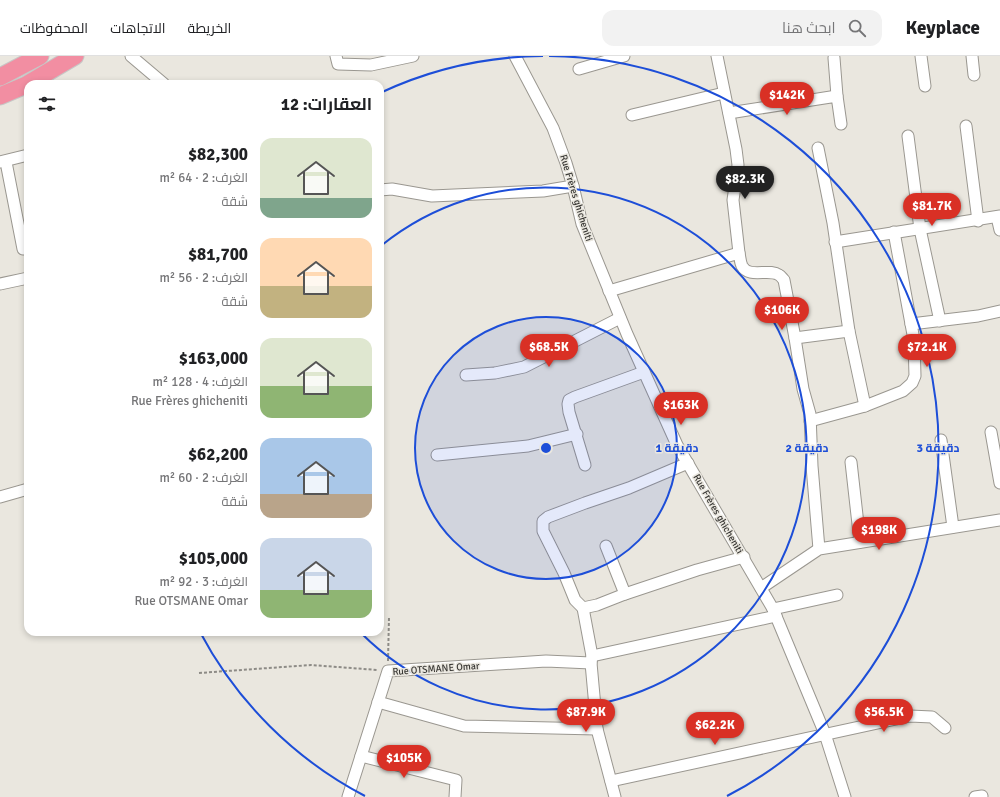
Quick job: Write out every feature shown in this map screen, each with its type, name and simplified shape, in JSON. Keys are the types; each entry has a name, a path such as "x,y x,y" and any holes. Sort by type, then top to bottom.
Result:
{"highway":[{"path":"0,77 40,56"},
{"path":"34,80 75,56"},
{"path":"0,96 24,86"}],"street":[{"path":"130,56 159,80"},
{"path":"336,56 338,64 371,65 414,56"},
{"name":"Rue Frères ghicheniti","path":"515,56 553,128 573,186 582,224 620,318 644,372 677,445 727,531 744,557 774,612 825,734 845,797"},
{"path":"579,68 624,56"},
{"path":"716,56 729,113 738,165 733,200 739,253 742,265 745,270 752,272 773,273 779,275 784,280 803,390 810,414 812,466 819,549"},
{"path":"921,56 925,86"},
{"path":"972,56 974,75"},
{"path":"834,58 841,124"},
{"path":"632,115 724,93"},
{"path":"729,113 837,96"},
{"path":"966,126 978,221"},
{"path":"908,136 920,228 940,321"},
{"path":"818,148 833,223 849,331 865,406"},
{"path":"23,249 3,162 24,156"},
{"path":"384,190 392,189 432,196 543,191 573,186"},
{"path":"835,242 999,217 1000,230"},
{"path":"810,421 865,406 903,391 912,383 915,376 914,340 894,232"},
{"path":"609,290 739,253"},
{"path":"0,284 24,279"},
{"path":"911,324 978,316 1000,311"},
{"path":"466,375 495,373 524,367 620,318"},
{"path":"795,338 849,331"},
{"path":"585,465 577,434 569,412 568,404 570,400 644,372"},
{"path":"991,432 1000,483"},
{"path":"437,455 528,446 577,434"},
{"path":"941,440 953,527"},
{"path":"851,462 860,542"},
{"path":"615,797 597,729 592,659 583,608 575,600 564,573 543,531 543,521 548,517 628,488 688,463"},
{"path":"0,497 24,490"},
{"path":"761,588 819,549 1000,520"},
{"path":"606,546 625,594"},
{"path":"583,608 597,606 625,594 696,570 744,557"},
{"name":"Rue OTSMANE Omar","path":"348,797 388,671 592,659 838,595"},
{"path":"378,702 464,726 597,729"},
{"path":"611,780 910,716 932,717 945,728"},
{"path":"361,756 456,780 455,797"}],"path":[{"path":"198,673 311,665 388,671 389,617"}]}
